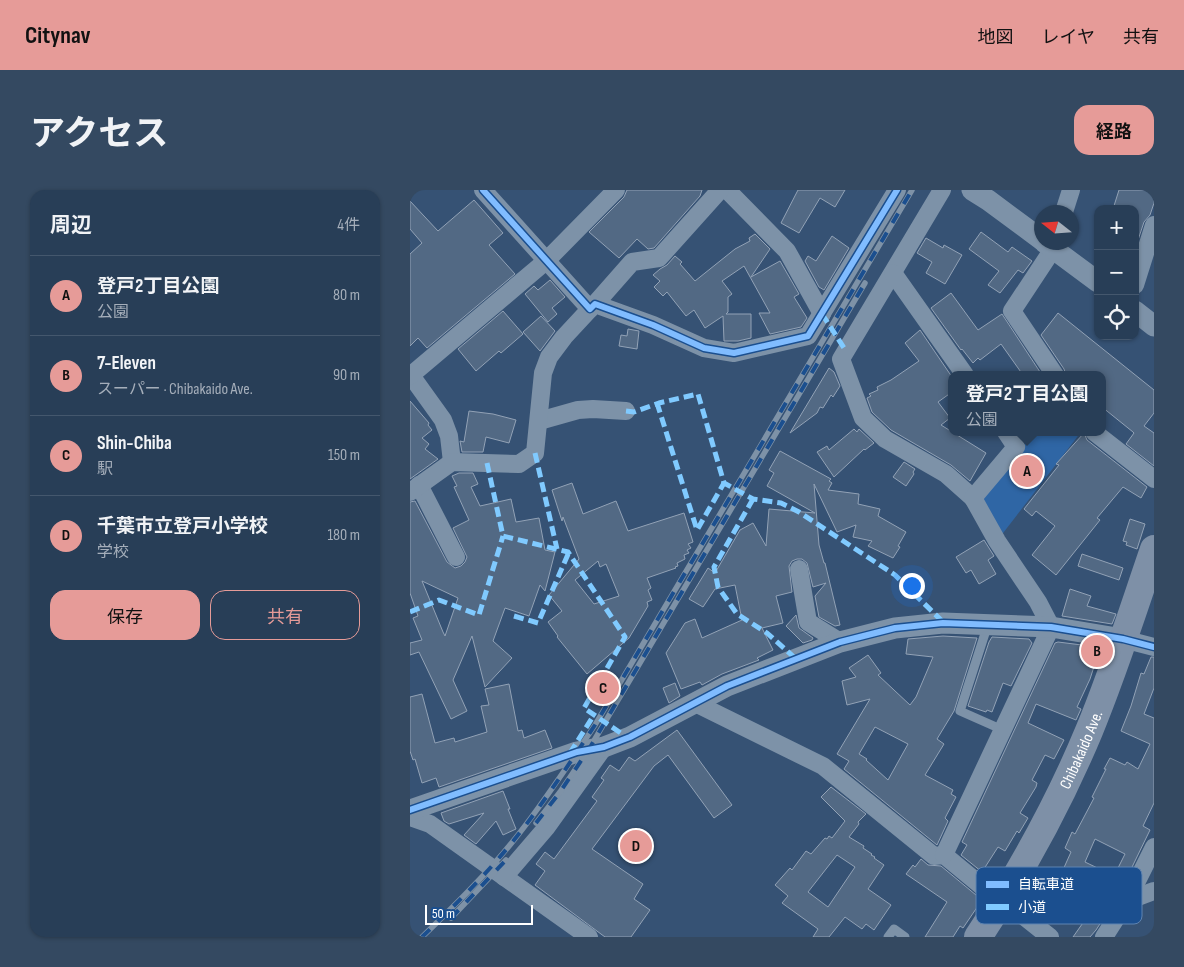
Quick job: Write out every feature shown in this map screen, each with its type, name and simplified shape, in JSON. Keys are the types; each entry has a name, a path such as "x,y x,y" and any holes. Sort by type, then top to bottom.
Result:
{"highway":[{"name":"Chibakaido Ave.","path":"1137,643 1154,549"},
{"name":"Chibakaido Ave.","path":"1031,867 1058,826 1095,752 1137,643 1154,588"},
{"name":"Chibakaido Ave.","path":"978,937 989,924"},
{"name":"Chibakaido Ave.","path":"992,937 998,924"}],"street":[{"path":"483,190 546,261 592,306 653,325 704,348 734,354 808,336 897,190"},
{"path":"452,462 449,436 443,420 410,375 546,261 616,190"},
{"path":"456,557 414,488 452,462 520,464 535,453 540,421 543,373 549,356 632,262 659,258 720,190"},
{"path":"727,190 787,252 822,314"},
{"path":"942,190 841,359 863,418 885,439 946,474 972,498 1038,602 1051,627"},
{"path":"972,190 1034,234"},
{"path":"1067,205 1072,190"},
{"path":"1139,272 1154,225"},
{"path":"1045,250 1012,311 1052,371"},
{"path":"1056,250 1094,279"},
{"path":"892,272 962,371"},
{"path":"1139,313 1154,326"},
{"path":"540,421 578,410 626,411"},
{"path":"972,498 1016,447 1013,436"},
{"path":"1099,436 1154,479"},
{"path":"799,569 808,622 840,642"},
{"path":"410,810 577,752 604,746 630,737 727,686 840,642 895,628 943,624 1051,627 1137,643"},
{"path":"944,855 1051,627"},
{"path":"696,703 823,766 934,856 944,855 976,881"},
{"path":"504,877 546,828 604,746"},
{"path":"410,817 430,824 589,937"},
{"path":"1142,871 1154,847"},
{"path":"1142,895 1154,891"},
{"path":"1032,924 1050,937"},
{"path":"1104,937 1112,924"}],"lane":[{"path":"988,624 960,710 1002,730"},
{"path":"888,937 894,929 904,937"}],"shaded area":[{"path":"1078,436 1000,537 982,498 1025,444 1021,437"}],"building":[{"path":"627,190 702,190 700,196 654,248 648,249 637,239 619,258 589,232 624,197"},
{"path":"798,190 845,190 835,207 820,198 799,233 781,223"},
{"path":"1119,190 1149,190 1154,192 1154,203 1150,215 1144,222 1139,237 1139,205 1114,205"},
{"path":"474,200 503,233 489,245 515,274 427,348 418,338 410,346 410,254 422,243 410,229 410,201 438,231"},
{"path":"981,232 1008,252 1012,247 1032,261 1023,273 1018,270 1000,293 988,285 999,271 969,249"},
{"path":"755,234 770,249 751,277 780,261 799,294 794,297 807,318 801,327 770,334 759,313 770,313 744,266 722,281 732,294 728,297 728,312 726,314 751,314 751,338 738,341 724,341 723,316 705,328 694,310 686,316 667,292 663,296 654,287 660,281 653,275 667,265 675,256 682,262 680,264 695,281 735,249 750,241 749,238"},
{"path":"832,236 849,248 824,290 819,287 805,261 808,256 816,261"},
{"path":"926,238 943,248 944,245 962,255 945,284 926,273 932,262 917,253"},
{"path":"550,280 565,297 552,308 557,314 548,322 525,294 534,286 538,290"},
{"path":"951,293 978,330 1002,314 1039,371 1020,371 1001,344 973,363 961,350 931,308"},
{"path":"503,311 523,334 476,371 458,349"},
{"path":"1058,313 1154,390 1154,413 1144,426 1154,433 1154,466 1126,444 1134,433 1106,410 1106,371 1065,371 1041,335"},
{"path":"541,316 555,331 540,351 523,332"},
{"path":"628,329 639,331 637,349 619,346 621,335 627,336"},
{"path":"920,330 948,371 948,395 938,402 948,415 948,420 941,425 948,429 948,436 959,436 986,453 970,481 951,465 891,430 872,412 867,398 871,396 869,394 878,390 877,387 919,361 905,343"},
{"path":"829,368 834,372 840,386 833,397 831,395 823,408 820,407 817,413 790,433"},
{"path":"410,401 429,423 428,425 432,430 422,438 429,444 425,449 438,459 410,479"},
{"path":"469,411 493,414 516,420 509,443 486,437 483,452 462,452 460,441 464,442"},
{"path":"854,429 857,432 859,429 874,443 864,449 834,477 817,452 827,446 829,450"},
{"path":"1081,436 1085,436 1087,440 1147,487 1141,498 1123,487 1097,518 1100,520 1056,575 1032,555 1055,526 1036,511 1032,516 1024,509 1059,465 1056,464"},
{"path":"780,451 831,479 829,481 832,483 828,490 859,494 858,504 880,509 878,516 906,532 898,546 900,547 893,558 868,546 872,541 853,537 856,525 837,532 814,484 819,545 840,625 835,626 819,617 815,596 826,583 813,587 807,563 802,559 792,561 789,566 792,592 776,596 783,623 762,628 773,650 757,658 759,660 722,674 702,685 700,682 681,689 666,653 685,623 695,619 702,638 742,620 735,585 715,589 703,607 689,599 708,568 715,573 740,530 753,523 766,546 769,509 815,513 767,486 774,473 769,470"},
{"path":"904,462 915,469 906,486 893,477"},
{"path":"459,473 473,473 478,484 471,487 480,506 511,499 516,522 539,518 545,550 555,552 545,591 540,585 529,616 505,608 493,641 512,658 485,687 472,636 453,680 467,711 451,719 419,652 410,655 410,643 422,640 413,618 418,616 410,593 410,502 415,501 447,562 455,568 461,566 467,557 453,528 469,520 454,487 457,486 452,476","holes":["422,581 458,598 445,636"]},
{"path":"572,483 583,514 616,501 628,531 684,513 693,542 688,544 691,548 687,550 689,553 684,555 685,559 677,563 678,566 676,568 647,578 651,588 648,590 652,600 647,602 648,606 629,638 587,674 557,637 548,622 562,611 549,595 579,559 563,517 562,521 552,490","holes":["598,561 600,567 606,564 619,596 594,604 575,580"]},
{"path":"1130,519 1145,524 1137,549 1126,545 1127,542 1123,541"},
{"path":"984,540 994,556 988,560 996,574 979,584 971,570 966,573 956,557"},
{"path":"1082,554 1123,568 1119,580 1078,566"},
{"path":"1070,589 1091,596 1087,606 1116,614 1112,624 1062,616"},
{"path":"796,615 799,628 813,638 812,640 803,643 786,626"},
{"path":"943,636 977,638 954,711 937,739 944,744 925,775 953,790 951,794 956,797 945,818 948,821 937,845 844,769 849,761 837,754 870,699 847,705 842,681 856,677 849,668 868,655 881,673 878,675 910,705 916,697 933,657 906,654 908,639","holes":["875,727 908,744 888,780 867,759 859,754"]},
{"path":"992,637 1029,639 1032,643 1011,686 1003,683 992,712 987,710 986,712 968,706"},
{"path":"1055,643 1082,645 1099,651 1090,679 1077,707 1081,709 1076,720 1036,704 1028,723 1064,740 1054,759 1045,755 1032,780 1037,783 1020,813 1028,818 1019,833 1017,831 1005,851 998,847 985,867 976,867 961,855 967,845 962,842"},
{"path":"1151,657 1154,657 1154,688 1144,714 1154,718 1154,803 1143,826 1150,830 1132,867 1118,867 1125,854 1095,839 1085,862 1095,867 1064,867 1071,852 1065,848 1072,832 1075,834 1094,798 1092,797 1110,758 1125,765 1127,762 1138,769 1150,744 1121,731 1141,673 1144,674"},
{"path":"675,683 680,696 669,703 663,688"},
{"path":"509,684 518,731 522,730 524,738 545,730 552,748 439,787 436,778 422,783 415,759 413,760 410,751 410,697 422,694 435,743 454,738 455,742 487,732 481,706 489,705 485,689"},
{"path":"677,730 732,805 714,818 668,755 654,766 592,849 643,884 634,899 650,910 631,937 605,937 535,885 545,871 536,864 545,852 554,859 597,801 592,797 604,780 601,778 610,765 619,771 629,757 635,761"},
{"path":"831,787 866,814 858,822 859,824 849,837 864,846 863,848 884,865 868,889 891,905 874,930 866,924 862,929 845,917 829,937 813,937 818,929 782,903 788,896 775,885 790,868 792,870 806,851 811,854 825,838 827,839 829,836 832,838 845,821 821,797","holes":["837,855 855,867 828,907 808,892"]},
{"path":"503,791 516,829 503,835 496,821 476,844 464,835 484,813 449,824 444,821 441,813"},
{"path":"921,859 928,865 941,866 976,895 976,909 963,928 960,926 953,937 925,937 947,902 906,874 913,865 915,867"},
{"path":"1082,924 1100,924 1090,937 1073,937"}],"railway":[{"path":"422,937 481,878 514,840 546,798 595,725 912,190"},
{"path":"536,823 589,749 865,283"},
{"path":"451,918 506,860"}],"marked path":[{"path":"822,314 846,351"},
{"path":"626,411 634,412 659,403 698,394 724,483 753,499 781,503 799,512 895,575 945,624"},
{"path":"657,403 697,530 724,483"},
{"path":"535,453 557,549"},
{"path":"487,463 503,536 568,552 625,637 584,708 628,738"},
{"path":"753,499 714,567 718,587 737,614 767,633 796,659"},
{"path":"410,612 439,600 479,615 503,536"},
{"path":"514,616 538,623 569,552"},
{"path":"570,753 594,715"}],"cycle path":[{"path":"483,190 590,309 595,304 653,325 704,348 734,353 808,336 897,190"},
{"path":"410,810 577,752 604,747 630,737 727,686 840,642 895,628 943,623 1051,627 1123,639 1154,647"}],"place":[{"name":"登戸2丁目公園","path":"1027,471"},
{"name":"7-Eleven","path":"1097,651"},
{"name":"Shin-Chiba","path":"603,688"},
{"name":"千葉市立登戸小学校","path":"636,846"}]}
